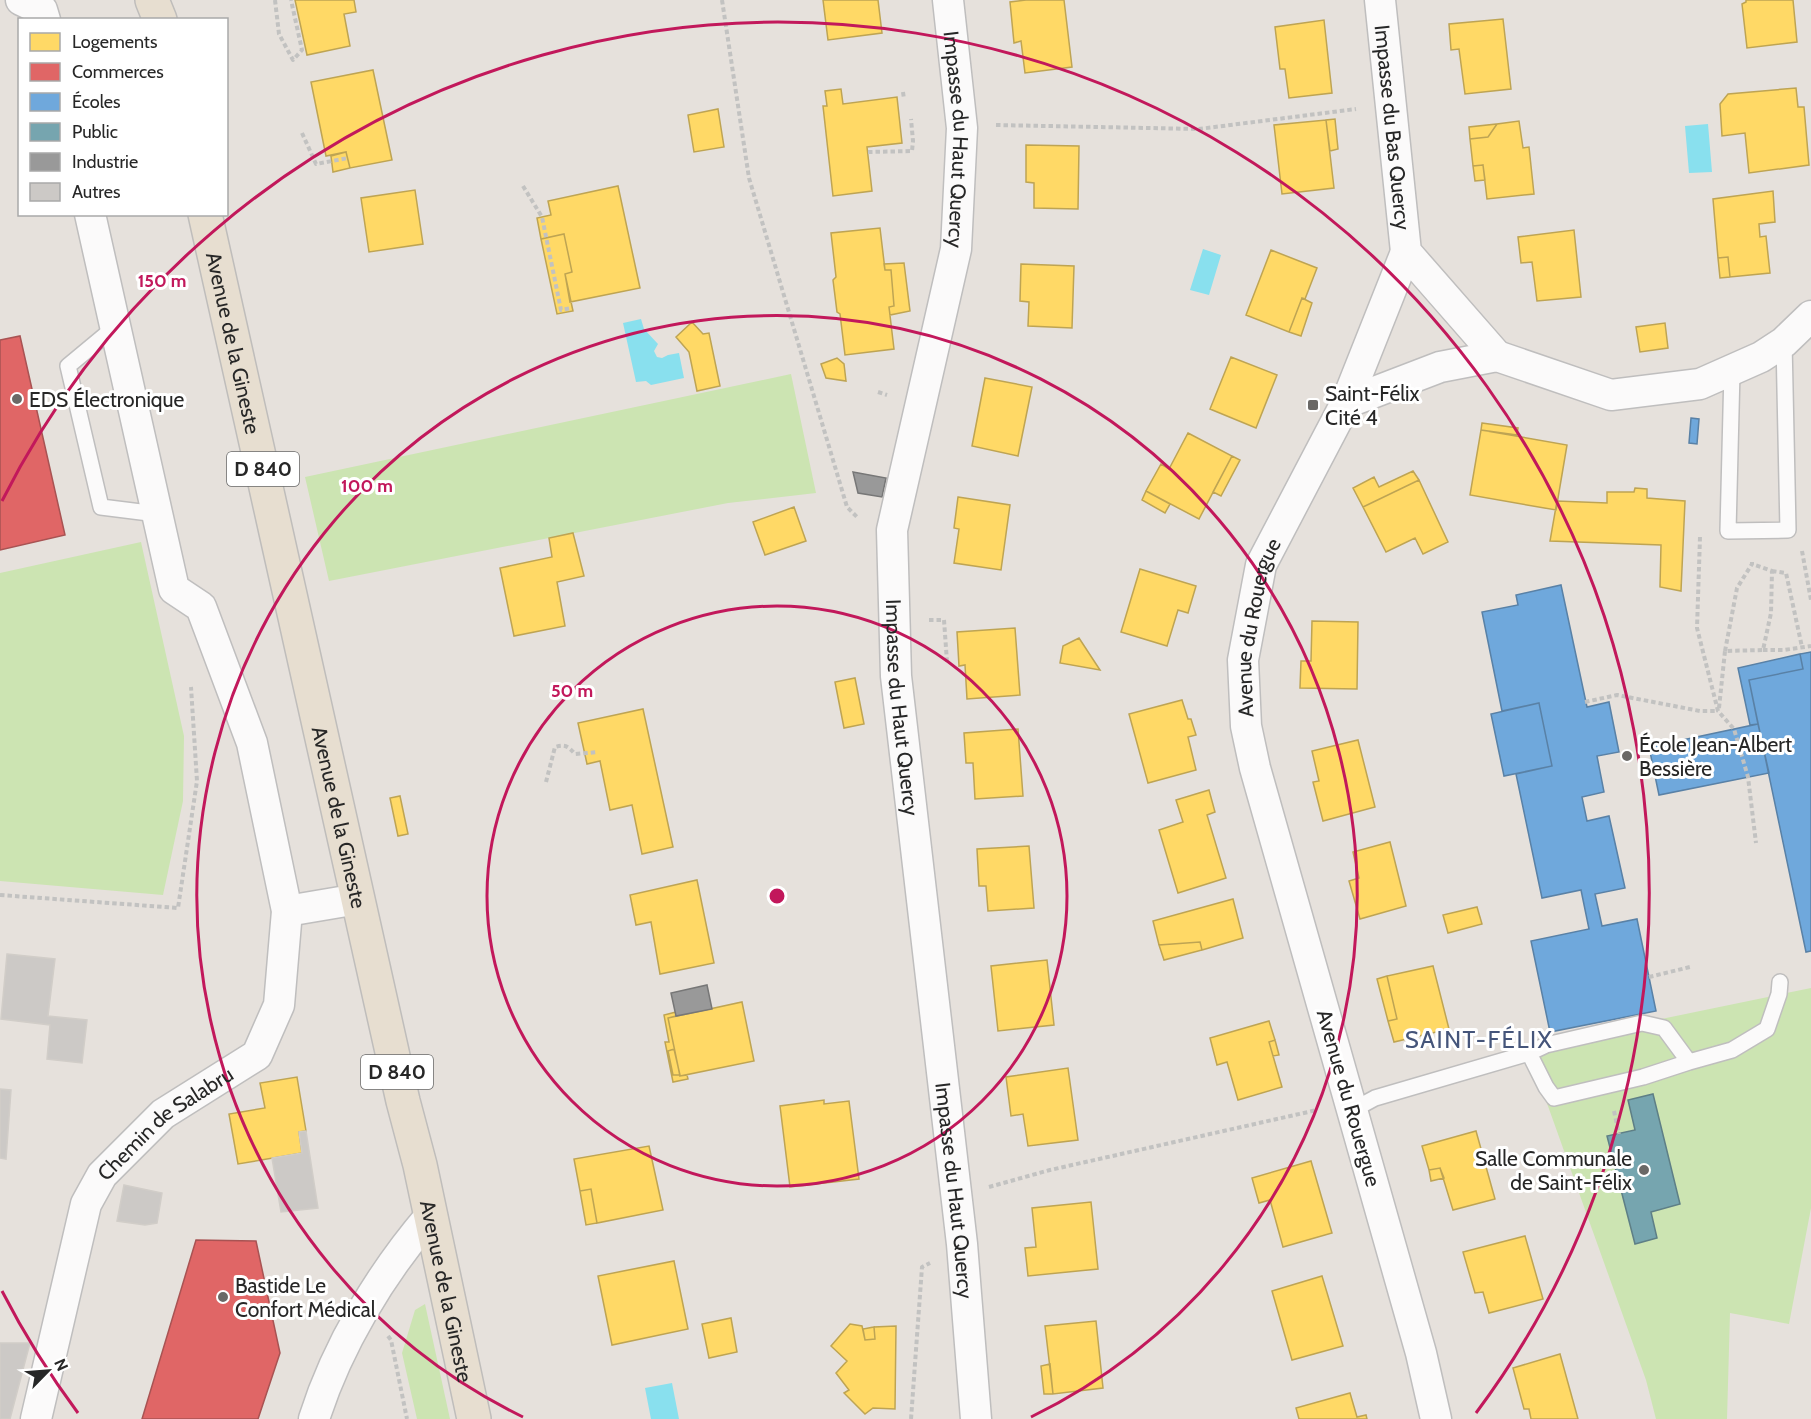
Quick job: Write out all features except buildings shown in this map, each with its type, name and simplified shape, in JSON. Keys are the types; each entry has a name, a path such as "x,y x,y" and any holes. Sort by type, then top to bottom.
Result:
{"main road":[{"name":"Avenue de la Gineste","path":"205,216 474,1419"}],"street":[{"name":"Impasse du Haut Quercy","path":"948,0 962,128 956,249 892,530 896,676 962,1245 976,1419"},
{"name":"Impasse du Bas Quercy","path":"1346,403 1406,252 1380,0"},
{"name":"Chemin de Salabru","path":"36,1419 86,1204 102,1175 163,1114 257,1055 279,1005 288,911 252,743 201,607 174,589 90,216"},
{"name":"Impasse du Bas Quercy","path":"1406,252 1497,356"},
{"path":"1346,403 1440,367 1497,356 1611,395 1700,384 1761,357 1784,342 1811,316"},
{"name":"Avenue du Rouergue","path":"1346,403 1261,565 1243,660 1246,726 1255,768 1421,1353 1436,1419"},
{"path":"288,911 358,899"},
{"path":"314,1419 324,1387 366,1307 404,1246 430,1215"}],"lane":[{"path":"115,327 68,366 101,507 157,514"},
{"path":"1732,371 1728,531 1788,530 1784,342"},
{"path":"1529,1053 1546,1088 1554,1098 1643,1077 1732,1050 1767,1029 1779,994 1780,982"},
{"path":"1351,1111 1375,1098 1546,1046 1642,1023 1664,1028 1689,1062"}],"path":[{"path":"275,0 279,34 292,60 302,50 291,0"},
{"path":"722,0 749,178 847,507 859,518 892,530"},
{"path":"903,92 904,99"},
{"path":"1000,125 1199,129 1363,108"},
{"path":"868,152 912,151 911,119"},
{"path":"302,133 315,164 348,158"},
{"path":"523,186 542,217 561,310 572,308"},
{"path":"1700,549 1697,628 1718,711 1734,729 1745,767 1756,843"},
{"path":"1802,551 1811,600"},
{"path":"1718,711 1725,651 1737,588 1752,564 1786,573 1802,647"},
{"path":"1763,650 1771,613 1772,571"},
{"path":"919,619 944,620 947,662"},
{"path":"1725,651 1811,646"},
{"path":"0,895 178,908 197,780 191,679"},
{"path":"1585,702 1617,695 1700,711 1718,711"},
{"path":"546,782 555,747 563,745 569,747 574,754 598,752"},
{"path":"1649,977 1690,968"},
{"path":"956,1196 1050,1170 1319,1110"},
{"path":"911,1419 922,1267 962,1245"},
{"path":"366,1307 391,1340 407,1419"}],"green space":[{"path":"791,374 816,493 728,503 329,581 305,477"},
{"path":"141,542 184,736 183,801 163,895 0,881 0,573"},
{"path":"1811,988 1811,1208 1789,1324 1730,1313 1727,1419 1656,1419 1646,1380 1529,1053 1642,1023"},
{"path":"425,1304 450,1419 417,1419 402,1353 415,1310"}],"water":[{"path":"1708,124 1712,172 1689,173 1685,126"},
{"path":"1203,249 1221,255 1209,295 1190,290"},
{"path":"641,319 644,329 658,344 654,351 657,357 662,358 679,353 684,378 651,385 646,381 636,382 623,323"},
{"path":"672,1383 679,1419 651,1419 645,1388"}],"place":[{"name":"EDS Électronique","path":"17,399"},
{"name":"Saint-Félix Cité 4","path":"1313,405"},
{"name":"École Jean-Albert Bessière","path":"1627,756"},
{"name":"Salle Communale de Saint-Félix","path":"1644,1170"},
{"name":"Bastide Le Confort Médical","path":"223,1297"}],"district":[{"name":"SAINT-FÉLIX","path":"1479,1039"}]}
